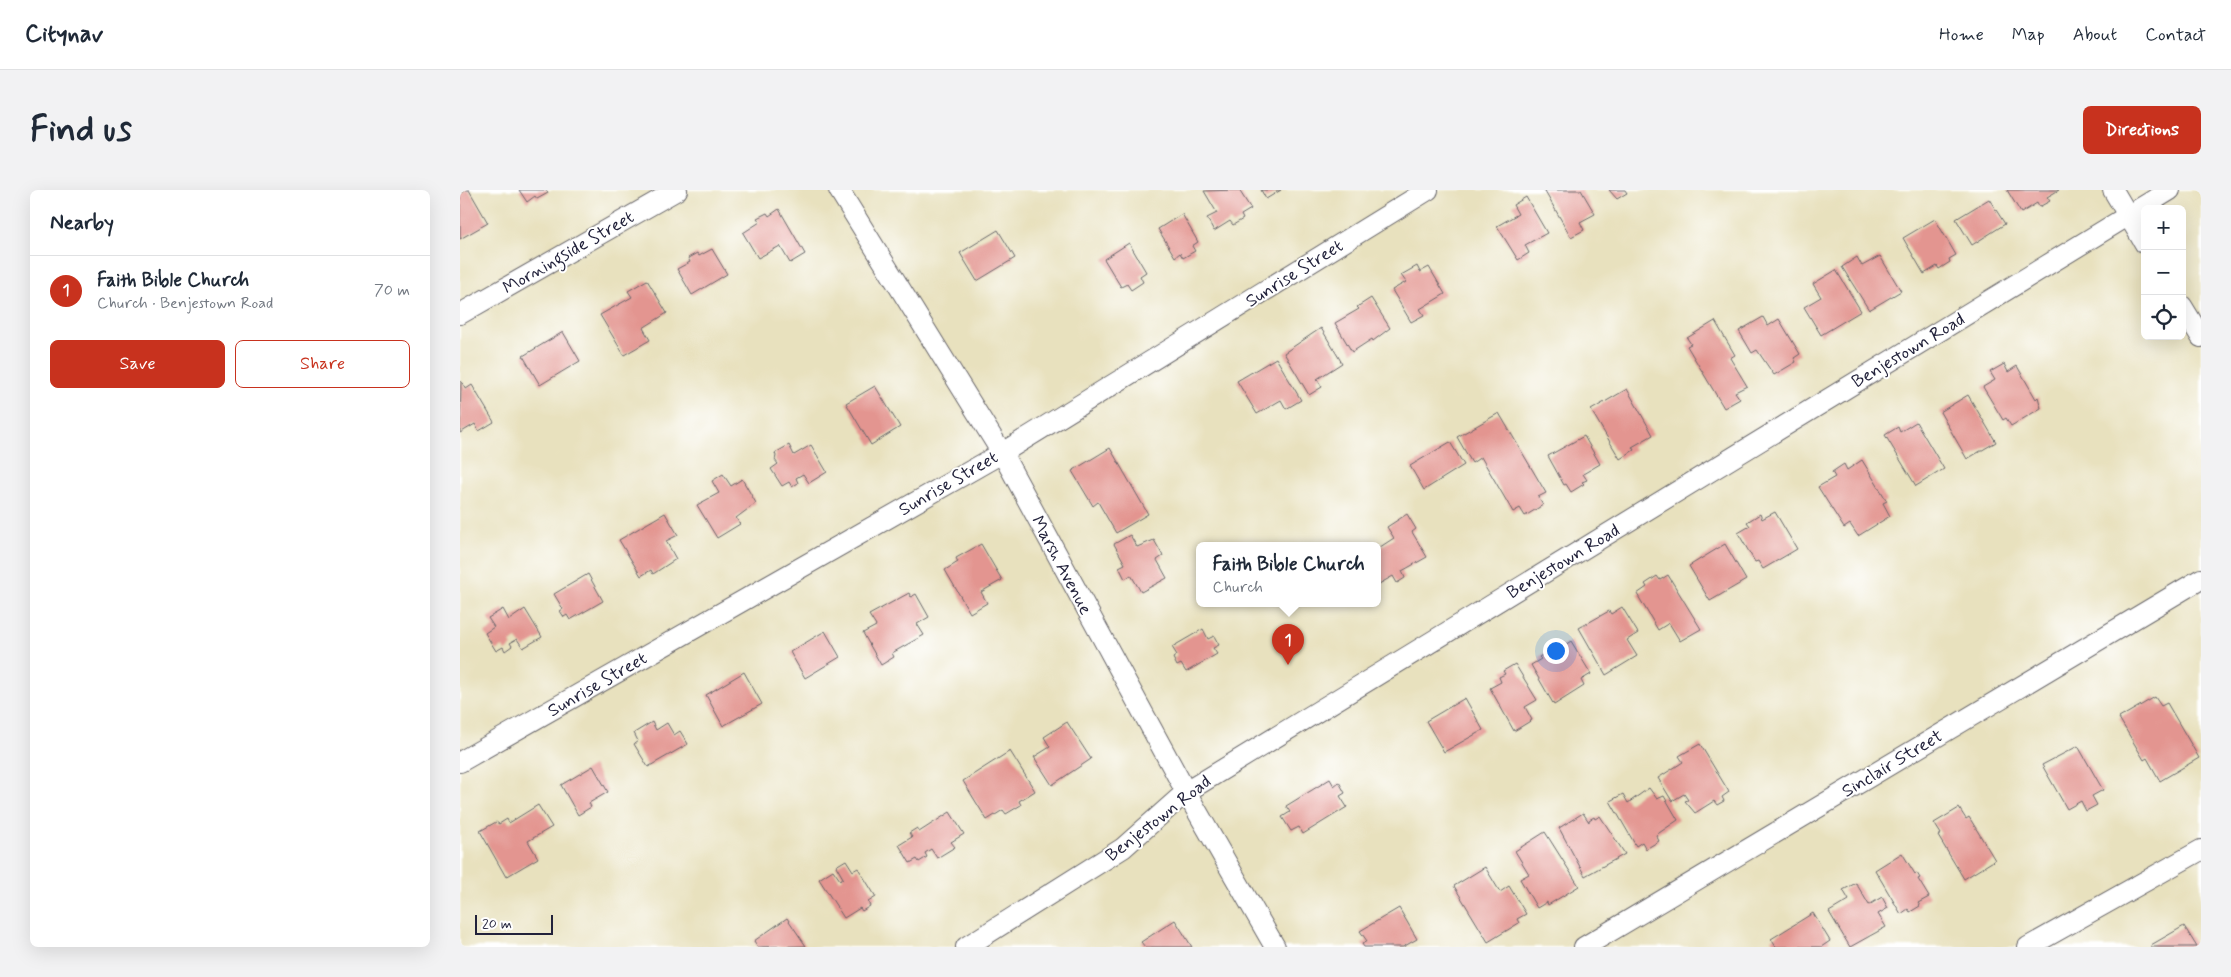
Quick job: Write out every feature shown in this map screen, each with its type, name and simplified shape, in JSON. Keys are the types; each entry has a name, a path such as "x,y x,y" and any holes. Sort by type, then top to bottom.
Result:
{"street":[{"name":"Morningside Street","path":"460,314 677,190"},
{"name":"Marsh Avenue","path":"839,190 1002,453 1186,792 1275,947"},
{"name":"Sunrise Street","path":"460,762 1002,453 1428,190"},
{"path":"2113,190 2141,237"},
{"name":"Benjestown Road","path":"966,947 1123,848 1186,792 2170,190"},
{"path":"2186,313 2201,337"},
{"name":"Sinclair Street","path":"1584,947 2201,579"},
{"path":"2028,947 2201,850"}],"building":[{"path":"469,190 488,223 460,239 460,194"},
{"path":"519,190 546,190 548,193 537,199 535,196 527,202"},
{"path":"1239,190 1251,209 1241,215 1243,219 1233,225 1230,221 1214,231 1207,218 1217,213 1204,191"},
{"path":"1261,190 1281,190 1266,199"},
{"path":"1544,190 1581,190 1595,214 1580,222 1584,230 1571,237"},
{"path":"1609,190 1625,190 1627,193 1617,199"},
{"path":"2007,190 2059,190 2047,197 2050,201 2039,207 2037,203 2021,213"},
{"path":"1526,197 1547,233 1525,245 1529,253 1518,260 1497,226 1518,214 1513,205"},
{"path":"1989,199 2005,224 1972,245 1956,219"},
{"path":"779,209 805,254 790,263 780,246 758,258 743,233 760,222 757,218 767,213 769,216"},
{"path":"1182,214 1198,242 1192,246 1195,251 1183,258 1180,253 1175,257 1158,229"},
{"path":"1935,219 1956,255 1949,259 1950,262 1939,269 1937,266 1924,274 1903,238"},
{"path":"998,230 1015,258 977,281 960,253"},
{"path":"1129,243 1146,272 1140,276 1143,282 1131,290 1127,284 1121,287 1104,259"},
{"path":"712,249 727,274 692,295 677,269 690,262 688,258 697,253 699,256"},
{"path":"1880,256 1901,291 1869,310 1842,267 1857,257 1862,266"},
{"path":"1417,266 1420,272 1429,267 1445,294 1420,309 1424,315 1411,322 1392,290 1406,282 1401,275"},
{"path":"1836,270 1861,311 1821,335 1804,307 1821,297 1813,284"},
{"path":"647,280 667,313 643,328 650,340 624,355 600,315 632,297 628,291"},
{"path":"1371,298 1390,328 1373,341 1372,339 1352,352 1335,323 1359,309 1357,307"},
{"path":"1763,317 1768,326 1779,319 1800,354 1794,358 1796,362 1774,375 1757,350 1752,353 1739,331"},
{"path":"1715,321 1735,355 1730,358 1747,386 1735,392 1740,399 1724,408 1687,346 1691,344 1687,338"},
{"path":"1321,328 1342,363 1317,379 1322,387 1309,395 1284,353"},
{"path":"563,332 580,361 540,385 523,356"},
{"path":"1276,358 1301,400 1286,409 1281,400 1257,414 1237,381"},
{"path":"2004,364 2008,372 2017,366 2036,399 2038,397 2041,408 2011,426 2006,418 2003,420 1983,387 1995,380 1990,372"},
{"path":"461,381 466,389 472,385 494,422 479,431 475,424 460,433"},
{"path":"875,386 900,427 871,445 846,403"},
{"path":"1627,389 1653,435 1632,447 1634,450 1620,459 1591,410"},
{"path":"1968,395 1996,442 1967,459 1940,412"},
{"path":"1499,413 1546,493 1538,497 1543,505 1525,516 1520,508 1513,512 1481,457 1472,463 1457,437"},
{"path":"1916,422 1944,469 1916,486 1885,435 1898,427 1900,432"},
{"path":"1584,436 1600,464 1583,474 1587,480 1571,492 1566,484 1564,485 1548,456"},
{"path":"1450,442 1464,465 1424,490 1410,466"},
{"path":"789,445 794,455 811,445 827,472 809,483 803,474 796,478 798,483 792,487 789,482 782,486 771,469 778,464 775,460 775,453"},
{"path":"1110,448 1148,514 1116,533 1098,502 1093,506 1072,471"},
{"path":"1862,460 1887,501 1883,503 1890,516 1858,536 1850,524 1844,528 1818,487 1835,477 1832,472 1844,464 1847,470"},
{"path":"723,474 731,486 742,479 756,503 736,518 740,524 717,538 697,505 719,493 712,481"},
{"path":"1775,512 1797,549 1763,569 1758,561 1755,562 1738,533 1750,526 1747,522 1760,514 1762,519"},
{"path":"665,513 678,535 666,541 676,559 653,574 651,570 641,576 619,540"},
{"path":"1407,514 1416,529 1412,532 1427,557 1402,571 1405,578 1397,583 1393,576 1381,583 1381,546 1394,538 1387,527"},
{"path":"1130,535 1137,547 1154,540 1163,556 1157,560 1167,578 1141,592 1131,575 1125,579 1119,567 1125,564 1114,544"},
{"path":"981,544 1002,580 981,592 987,603 970,613 945,570 958,562 956,558"},
{"path":"1725,544 1746,580 1710,601 1689,566"},
{"path":"588,574 603,601 570,620 567,615 564,617 560,611 563,609 554,594"},
{"path":"1668,575 1701,629 1680,641 1669,623 1658,630 1637,594 1647,587 1645,584 1657,576 1660,580"},
{"path":"909,593 911,597 916,594 929,617 917,624 924,635 892,653 894,657 881,665 863,633 876,626 869,615"},
{"path":"1622,607 1638,633 1627,640 1637,656 1606,675 1579,628 1609,611 1611,614"},
{"path":"503,609 509,620 525,609 542,637 523,648 517,639 510,643 512,646 505,651 503,647 496,651 485,633 494,627 488,618"},
{"path":"1203,629 1208,639 1214,636 1219,645 1213,648 1217,654 1186,672 1181,664 1177,666 1173,658 1177,655 1172,647"},
{"path":"825,631 840,657 805,678 790,652"},
{"path":"1571,641 1591,674 1581,680 1584,686 1554,705 1531,665 1541,659 1539,657 1560,644 1562,647"},
{"path":"1515,664 1537,700 1525,707 1532,720 1514,731 1490,688 1501,682 1499,677 1505,674 1503,671"},
{"path":"744,672 762,704 723,726 706,695"},
{"path":"2155,697 2161,706 2167,703 2199,758 2160,781 2147,758 2144,760 2119,718"},
{"path":"1465,698 1483,730 1444,752 1426,721"},
{"path":"652,722 656,730 667,723 674,735 680,731 688,744 648,767 634,744 638,741 634,733"},
{"path":"1067,722 1091,759 1052,785 1034,757 1050,747 1044,737"},
{"path":"1700,744 1729,792 1722,797 1724,801 1717,805 1714,801 1695,813 1685,801 1688,800 1684,794 1672,801 1658,778 1683,762 1679,756"},
{"path":"2078,746 2103,790 2092,796 2097,805 2086,811 2081,801 2067,809 2042,765"},
{"path":"1010,751 1035,791 1019,801 1021,805 1006,814 1003,810 987,820 963,781"},
{"path":"593,766 608,792 589,803 591,807 578,815 561,785"},
{"path":"1330,779 1334,786 1339,782 1345,793 1340,796 1347,807 1303,834 1299,827 1291,831 1282,817 1290,812 1286,806"},
{"path":"1649,788 1657,799 1664,796 1678,820 1656,835 1659,841 1646,849 1642,842 1636,846 1610,801 1623,794 1628,803"},
{"path":"538,805 552,827 528,841 538,858 506,877 480,831 496,822 499,824 507,819 509,823"},
{"path":"1959,808 1966,819 1969,817 1995,860 1964,879 1938,836 1941,834 1934,823"},
{"path":"950,812 964,834 951,842 955,847 937,858 931,849 925,853 927,857 919,862 917,859 910,863 899,845 912,837 909,833 917,828 919,832"},
{"path":"1583,813 1589,822 1594,817 1595,819 1600,816 1625,854 1585,876 1559,828"},
{"path":"1545,832 1579,886 1548,905 1547,902 1537,908 1520,879 1529,874 1515,851"},
{"path":"1902,853 1915,874 1917,873 1920,878 1918,879 1929,897 1918,903 1920,906 1910,912 1908,909 1901,914 1875,870"},
{"path":"846,860 853,871 858,868 876,897 868,902 870,906 862,911 860,908 844,918 819,879 833,870 840,880 843,878 836,866"},
{"path":"1485,867 1500,892 1509,886 1526,914 1517,919 1519,923 1488,942 1454,886"},
{"path":"1856,883 1869,905 1882,897 1888,908 1878,914 1886,927 1850,947 1829,912 1849,900 1843,890"},
{"path":"1399,908 1417,939 1403,947 1364,947 1362,944 1367,941 1360,931"},
{"path":"1813,913 1830,941 1821,947 1776,947 1771,939"},
{"path":"787,918 806,946 758,947 754,941"},
{"path":"1175,920 1192,947 1145,947 1141,942"},
{"path":"2184,926 2197,947 2152,947 2151,945"}],"place":[{"name":"Faith Bible Church","path":"1288,665"}]}
